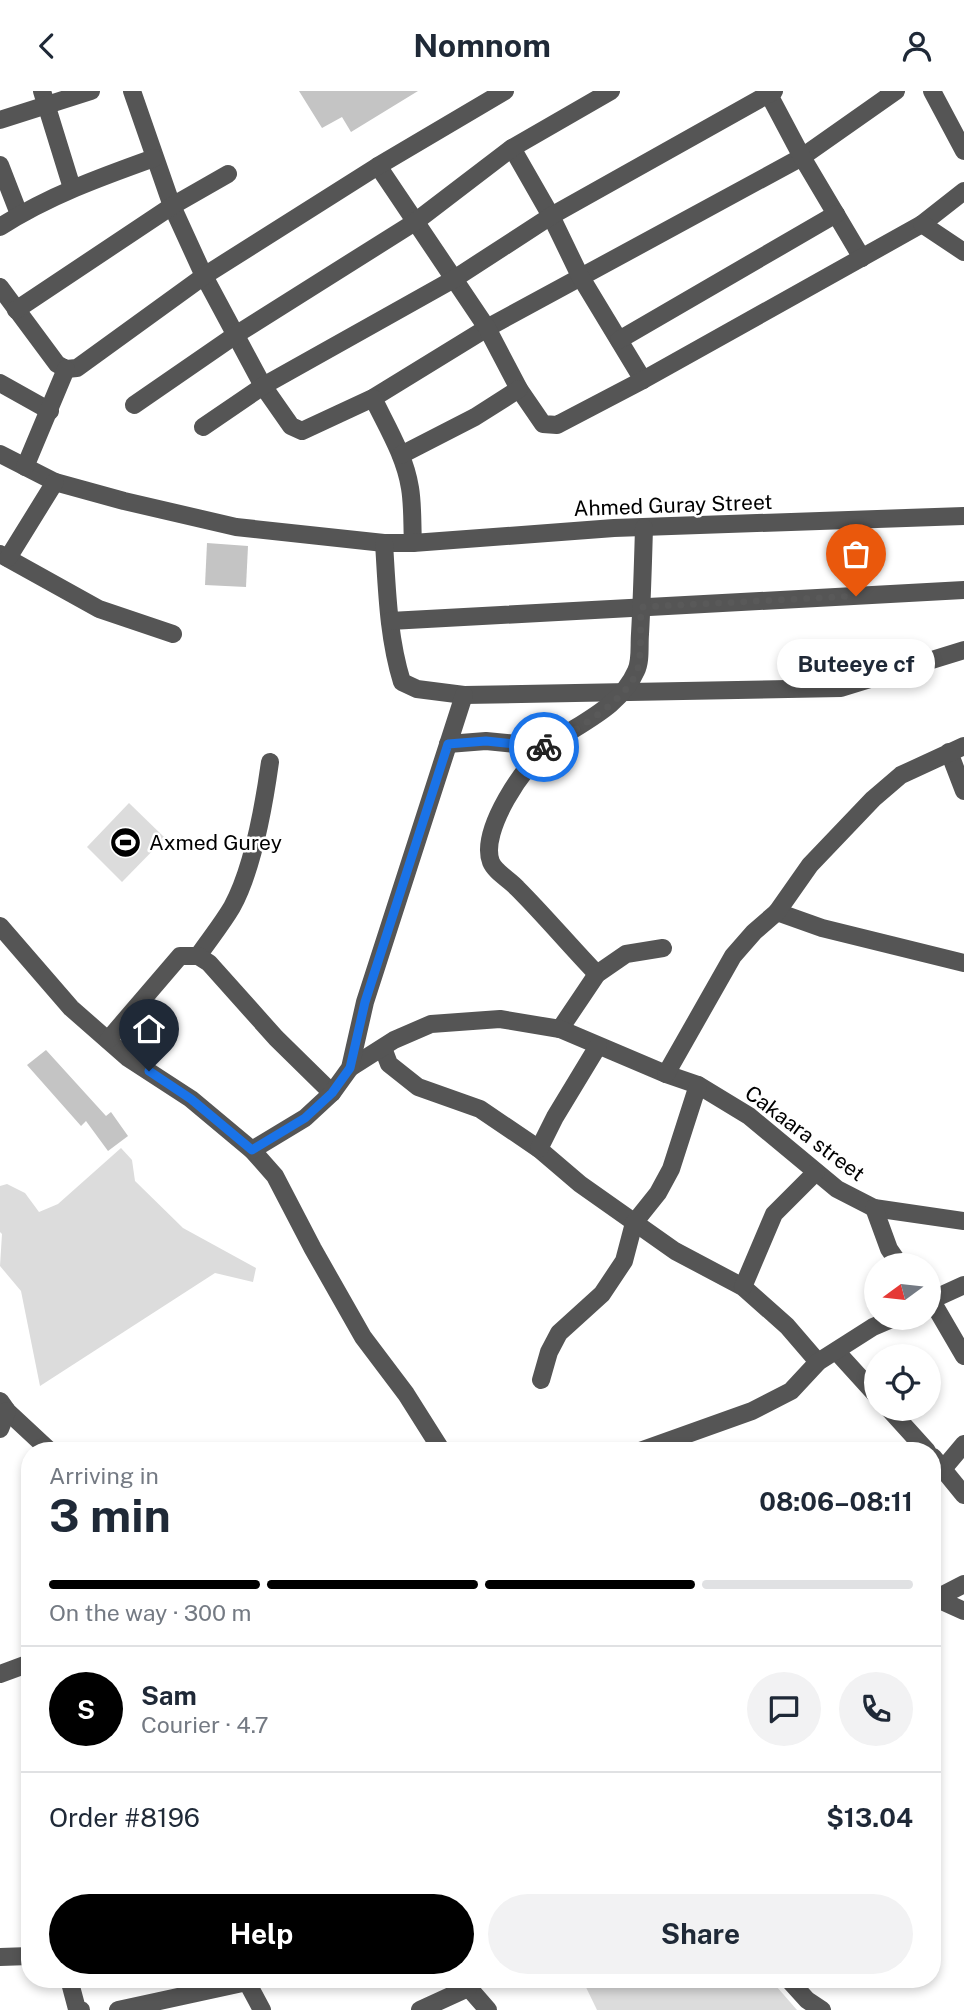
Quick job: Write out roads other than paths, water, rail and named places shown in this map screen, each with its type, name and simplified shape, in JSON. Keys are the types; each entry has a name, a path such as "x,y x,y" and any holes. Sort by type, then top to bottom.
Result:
{"street":[{"path":"0,120 45,98 92,91"},
{"path":"132,91 172,206 204,276 263,386 291,426 302,431 373,398 487,328 802,157 896,91"},
{"path":"0,287 57,364 66,369 77,367 204,276 378,166 505,91"},
{"path":"134,405 237,334 415,222 512,148 611,91"},
{"path":"932,91 964,151"},
{"path":"203,427 263,386 454,279 551,216 769,92 802,157 862,258"},
{"path":"45,98 72,188"},
{"path":"512,148 551,216 580,276 643,380"},
{"path":"0,227 72,188 154,157"},
{"path":"0,165 19,215"},
{"path":"378,166 487,328 519,389 543,424 557,425 922,224 964,191"},
{"path":"16,310 172,206 228,174"},
{"path":"619,340 836,214"},
{"path":"922,224 964,253"},
{"path":"25,467 66,369"},
{"path":"0,383 50,411"},
{"path":"401,455 475,417 519,389"},
{"path":"373,398 401,455 411,492 413,543"},
{"name":"Ahmed Guray Street","path":"0,454 55,482 236,527 384,543 644,528 964,516"},
{"path":"55,482 4,556 99,609 173,634"},
{"path":"597,974 491,862 489,849 495,825 511,788 547,747 625,692 638,668 644,528"},
{"path":"384,543 390,621 402,682 417,689 464,695 841,688 964,650"},
{"path":"390,621 964,590"},
{"path":"252,1150 305,1118 332,1093 350,1068 365,1002 464,695"},
{"path":"448,744 486,741 547,747"},
{"path":"666,1074 733,956 754,932 777,912 810,865 873,799 901,775 957,749 964,790"},
{"path":"198,956 232,907 242,887 264,809 270,762"},
{"path":"777,912 822,928 964,963"},
{"path":"0,926 71,1008 128,1058 191,1099 252,1150 275,1175 363,1337 406,1394 436,1442"},
{"path":"560,1029 597,974 626,954 663,948"},
{"path":"108,1040 180,956 198,956 209,963 276,1038 332,1093"},
{"name":"Cakaara street","path":"350,1068 394,1040 431,1024 500,1019 560,1029 698,1085 749,1117 837,1189 874,1208 964,1221"},
{"path":"539,1149 598,1046"},
{"path":"383,1048 389,1063 418,1087 480,1109 539,1149 580,1184 675,1251 743,1287 787,1326 818,1362"},
{"path":"541,1380 549,1352 559,1333 602,1294 624,1261 634,1223 658,1193 671,1169 698,1085"},
{"path":"743,1287 774,1214 816,1172"},
{"path":"874,1208 891,1253"},
{"path":"942,1294 964,1285"},
{"path":"942,1318 964,1356"},
{"path":"665,1442 752,1411 791,1391 818,1362 869,1330"},
{"path":"837,1352 864,1381"},
{"path":"0,1429 4,1406"},
{"path":"4,1406 41,1442"},
{"path":"900,1421 919,1442"},
{"path":"941,1461 964,1444"},
{"path":"941,1467 964,1495"},
{"path":"941,1596 964,1584"},
{"path":"941,1602 964,1611"},
{"path":"0,1674 21,1666"},
{"path":"0,1958 21,1957"},
{"path":"71,1988 77,2009 80,2010"},
{"path":"118,2010 219,1988"},
{"path":"250,1988 261,2010"},
{"path":"420,2010 458,1988"},
{"path":"469,1988 488,2010"},
{"path":"796,1988 807,2000 822,2010"}],"place":[{"name":"Buteeye cf","path":"856,596"},
{"name":"Axmed Gurey","path":"126,842"}]}
